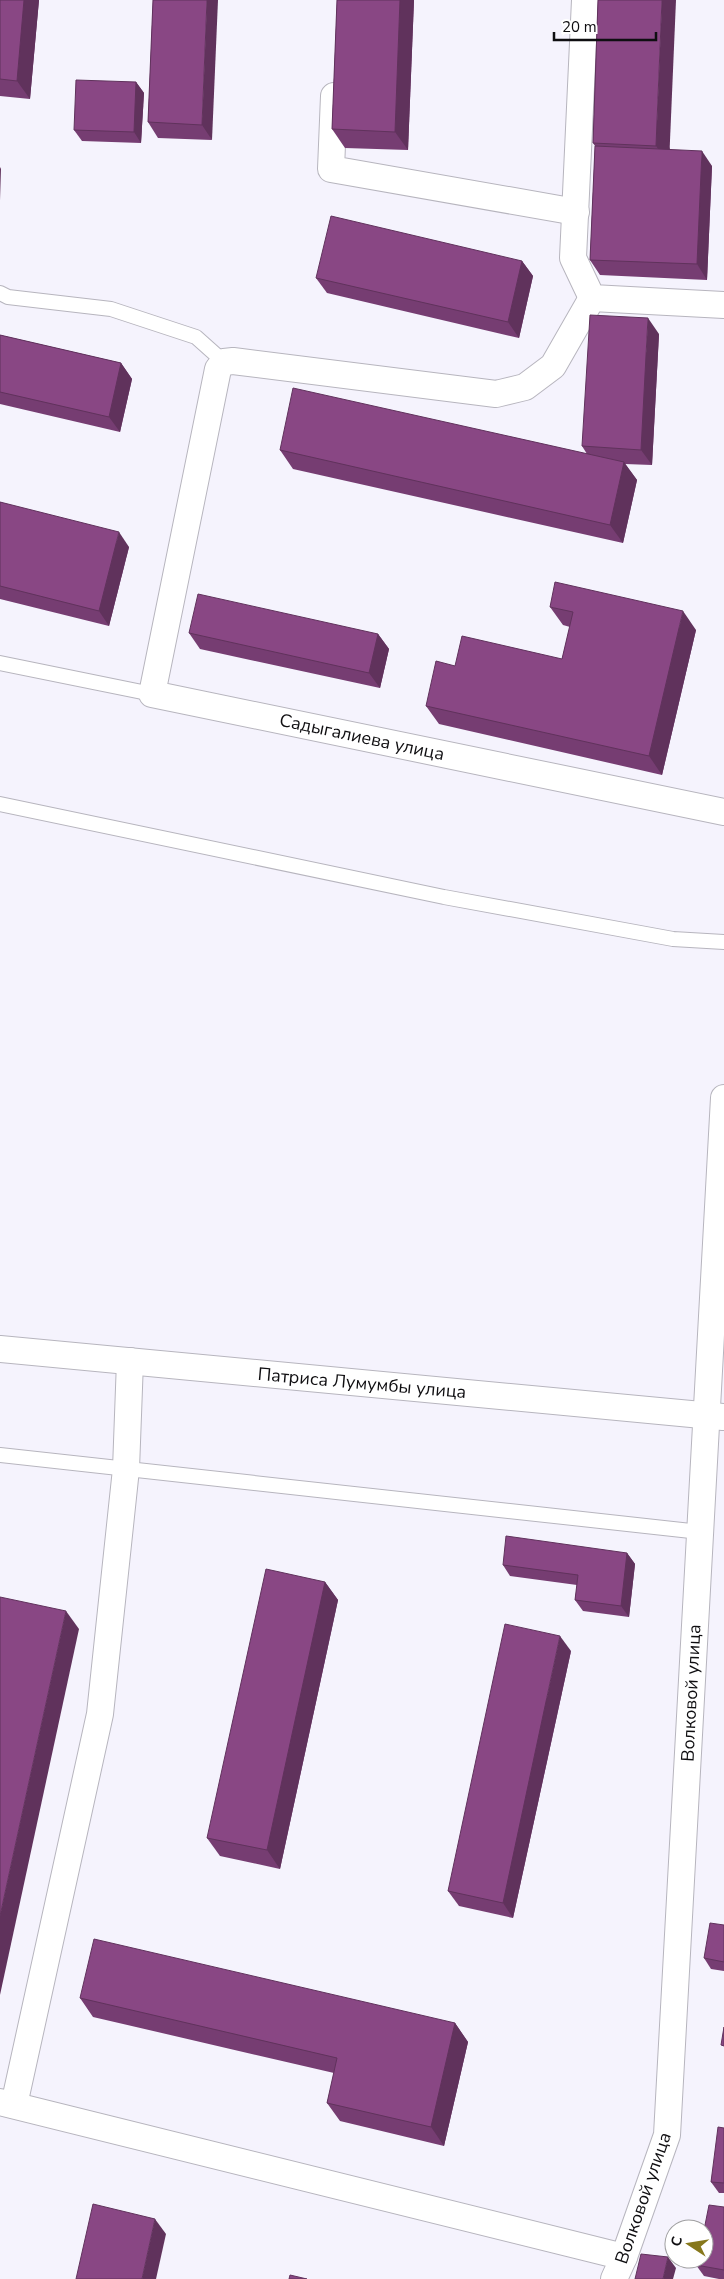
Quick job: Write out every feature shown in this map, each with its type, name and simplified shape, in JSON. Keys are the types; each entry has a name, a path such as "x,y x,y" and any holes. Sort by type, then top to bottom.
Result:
{"street":[{"path":"585,0 573,258 592,298"},
{"path":"335,69 332,168 576,212"},
{"path":"592,298 724,305"},
{"path":"152,694 218,369 224,362 233,361 496,394 524,387 553,366 592,298"},
{"name":"Садыгалиева улица","path":"152,694 724,812"},
{"name":"Волковой улица","path":"619,2268 667,2135 700,1532 715,1416 724,1098"},
{"name":"Патриса Лумумбы улица","path":"0,1349 715,1416"},
{"path":"130,1361 126,1469 100,1714 7,2104 619,2268"}],"lane":[{"path":"0,293 8,297 111,309 196,337 224,362"},
{"name":"Садыгалиева улица","path":"0,663 152,694"},
{"path":"0,804 444,898 673,939 724,942"},
{"path":"0,1455 700,1532"}],"building":[{"path":"0,0 24,0 17,81 0,79"},
{"path":"153,0 207,0 202,125 148,122"},
{"path":"337,0 400,0 395,132 332,129"},
{"path":"598,0 662,0 656,146 593,143"},
{"path":"76,80 136,82 134,132 74,130"},
{"path":"595,146 702,151 697,264 590,260"},
{"path":"331,216 522,261 508,322 316,278"},
{"path":"590,315 648,318 641,450 582,446"},
{"path":"0,335 121,363 109,417 0,392"},
{"path":"293,388 624,462 610,525 280,450"},
{"path":"0,502 119,532 99,611 0,586"},
{"path":"555,582 683,611 649,756 426,706 436,661 455,666 462,636 562,659 573,612 550,607"},
{"path":"198,594 378,634 369,673 189,633"},
{"path":"506,1536 627,1553 621,1606 575,1600 578,1575 503,1565"},
{"path":"266,1569 325,1582 267,1850 207,1838"},
{"path":"0,1597 66,1611 0,1916"},
{"path":"505,1624 560,1636 503,1903 448,1891"},
{"path":"710,1923 724,1925 724,1962 704,1958"},
{"path":"94,1939 455,2023 431,2127 327,2103 337,2058 80,1998"},
{"path":"724,2027 724,2046 721,2045"},
{"path":"718,2127 724,2128 724,2183 711,2182"},
{"path":"93,2204 155,2219 142,2279 76,2279"},
{"path":"709,2205 724,2207 724,2270 714,2268 714,2219 706,2219"},
{"path":"641,2254 664,2257 665,2269 663,2279 635,2279"},
{"path":"290,2275 307,2279 289,2279"}]}
